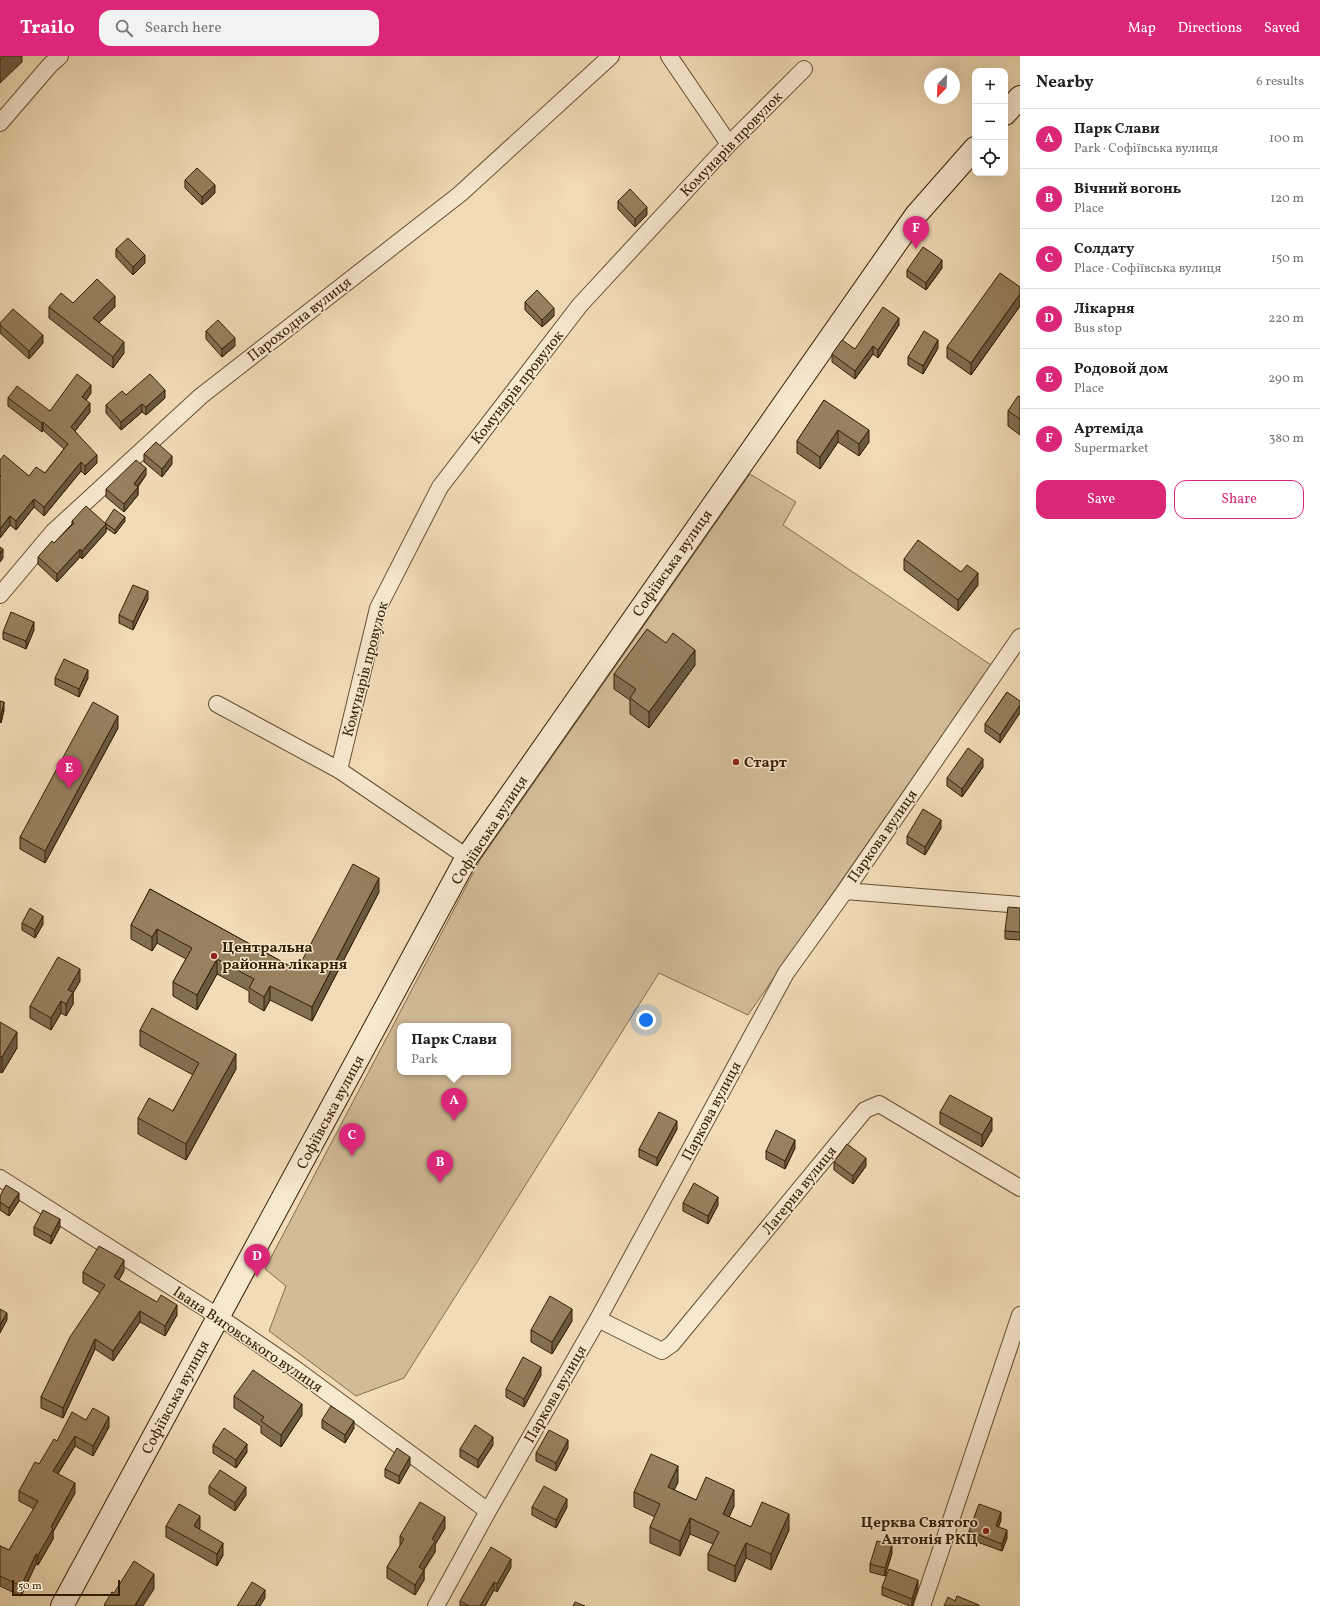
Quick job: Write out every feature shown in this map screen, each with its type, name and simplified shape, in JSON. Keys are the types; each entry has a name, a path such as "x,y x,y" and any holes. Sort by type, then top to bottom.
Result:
{"street":[{"path":"0,123 50,65 60,56"},
{"path":"669,56 730,144"},
{"name":"Пароходна вулиця","path":"0,594 53,532 201,396 460,194 606,58"},
{"name":"Комунарів провулок","path":"339,770 378,608 440,487 580,305 730,144 804,69"},
{"path":"1008,111 1020,97"},
{"name":"Софіївська вулиця","path":"62,1606 467,857 916,215 972,151"},
{"name":"Паркова вулиця","path":"436,1606 488,1511 598,1319 786,973 845,891 1020,636"},
{"path":"217,704 339,770 467,857"},
{"path":"845,891 1020,905"},
{"name":"Лагерна вулиця","path":"598,1319 662,1351 672,1344 864,1110 879,1104 1020,1188"},
{"name":"Івана Виговського вулиця","path":"0,1178 218,1317 294,1368 488,1511"},
{"path":"922,1606 1020,1316"}],"shaded area":[{"name":"Старт","path":"750,474 796,502 783,525 991,665 748,1015 659,973 404,1378 356,1396 269,1331 286,1286 265,1269 480,860"}],"building":[{"path":"197,168 215,185 202,197 185,180"},
{"path":"630,189 647,207 635,219 618,201"},
{"path":"128,238 145,255 133,267 116,249"},
{"path":"923,247 942,260 926,283 907,270"},
{"path":"1000,273 1020,287 1020,294 971,363 947,347"},
{"path":"97,279 115,296 93,318 124,342 113,357 49,307 61,293 73,303"},
{"path":"537,290 554,308 542,320 525,302"},
{"path":"883,307 899,318 878,350 873,346 855,371 832,354 842,340 855,349"},
{"path":"13,309 43,335 29,351 0,325 0,323"},
{"path":"218,320 235,338 222,349 206,331"},
{"path":"924,331 938,340 923,366 908,357"},
{"path":"77,374 91,385 82,397 90,403 71,427 97,455 85,466 81,462 44,507 34,499 16,521 10,516 0,529 0,460 4,455 29,476 36,467 45,473 68,444 43,422 42,423 8,398 17,386 50,411"},
{"path":"150,374 165,390 146,407 142,404 121,422 106,405 122,391 126,395"},
{"path":"1018,396 1020,397 1020,419 1008,411"},
{"path":"824,400 869,430 859,444 838,430 820,457 797,441"},
{"path":"156,442 172,456 162,469 144,454"},
{"path":"136,460 146,468 134,484 138,487 124,504 106,489"},
{"path":"86,506 106,524 82,551 80,549 57,574 38,557 52,541 54,543 74,523 72,521"},
{"path":"114,509 125,517 115,530 105,523"},
{"path":"918,540 961,572 967,565 978,573 958,600 904,559"},
{"path":"0,547 3,549 0,554"},
{"path":"133,585 148,591 133,622 119,615"},
{"path":"11,612 34,622 26,641 3,632"},
{"path":"647,629 666,643 673,633 695,650 649,712 630,698 636,689 614,674"},
{"path":"64,659 88,670 79,689 55,678"},
{"path":"1007,692 1020,701 1020,705 1000,735 985,724"},
{"path":"0,701 4,702 1,715 0,714"},
{"path":"93,702 118,716 45,851 20,837"},
{"path":"968,748 983,759 962,789 947,778"},
{"path":"923,809 941,820 925,847 907,836"},
{"path":"353,864 379,878 312,1007 270,986 264,997 249,988 254,979 217,959 197,995 173,982 192,948 157,929 152,937 131,925 150,889 297,970"},
{"path":"1008,907 1020,908 1020,932 1005,931"},
{"path":"30,908 43,916 35,930 22,923"},
{"path":"58,957 80,969 68,990 73,992 66,1004 61,1001 51,1018 30,1006"},
{"path":"152,1008 236,1054 186,1144 138,1118 149,1098 173,1111 199,1063 140,1030"},
{"path":"0,1022 17,1032 2,1057 0,1056"},
{"path":"950,1095 992,1118 982,1135 940,1112"},
{"path":"659,1112 677,1121 657,1158 639,1149"},
{"path":"776,1130 795,1140 785,1161 766,1151"},
{"path":"847,1144 866,1158 853,1176 834,1162"},
{"path":"694,1183 718,1197 708,1216 683,1203"},
{"path":"6,1185 19,1193 9,1208 0,1202 0,1196"},
{"path":"43,1210 60,1219 51,1236 34,1227"},
{"path":"99,1246 124,1260 114,1277 157,1302 161,1295 177,1305 165,1326 140,1311 113,1351 95,1339 63,1408 41,1397 70,1337 105,1285 83,1272"},
{"path":"550,1296 572,1309 552,1342 531,1330"},
{"path":"0,1309 7,1313 0,1325"},
{"path":"523,1357 541,1367 524,1399 506,1389"},
{"path":"253,1370 302,1404 281,1435 261,1421 264,1417 234,1396"},
{"path":"331,1406 354,1421 345,1435 322,1420"},
{"path":"93,1408 109,1417 93,1446 75,1436 53,1471 75,1483 51,1527 53,1529 38,1555 36,1554 21,1586 0,1576 0,1546 9,1550 38,1501 19,1491 35,1462 39,1464 54,1439 57,1441 72,1412 86,1420"},
{"path":"475,1425 493,1437 478,1460 460,1449"},
{"path":"224,1428 247,1444 236,1460 213,1445"},
{"path":"549,1430 568,1440 556,1463 536,1453"},
{"path":"397,1448 410,1457 399,1476 385,1469"},
{"path":"651,1454 678,1466 668,1487 696,1500 706,1477 734,1490 723,1514 751,1527 762,1502 789,1514 771,1554 746,1543 735,1566 708,1554 719,1532 690,1518 680,1541 650,1527 660,1504 634,1492"},
{"path":"220,1470 246,1487 235,1503 209,1486"},
{"path":"544,1486 567,1499 556,1520 532,1507"},
{"path":"420,1502 445,1517 432,1539 435,1541 419,1567 424,1570 415,1585 387,1567 404,1539 400,1536"},
{"path":"179,1504 200,1516 194,1526 223,1543 217,1554 166,1526"},
{"path":"979,1504 1001,1512 996,1526 1007,1530 1002,1544 969,1531"},
{"path":"877,1541 892,1545 885,1568 870,1564"},
{"path":"491,1547 511,1559 497,1584 494,1582 480,1606 469,1606 460,1601"},
{"path":"134,1561 154,1574 135,1605 136,1606 105,1606 104,1605 112,1592 114,1593"},
{"path":"889,1569 918,1580 912,1599 882,1587"},
{"path":"252,1582 265,1590 255,1606 237,1606"},
{"path":"957,1596 979,1606 944,1606 948,1597 955,1601"},
{"path":"575,1602 585,1606 573,1606"}],"place":[{"name":"Артеміда","path":"916,249"},
{"name":"Старт","path":"736,762"},
{"name":"Родовой дом","path":"69,789"},
{"name":"Центральна районна лікарня","path":"214,956"},
{"name":"Парк Слави","path":"454,1121"},
{"name":"Солдату","path":"352,1156"},
{"name":"Вічний вогонь","path":"440,1183"},
{"name":"Лікарня","path":"257,1277"},
{"name":"Церква Святого Антонія РКЦ","path":"986,1531"}]}
